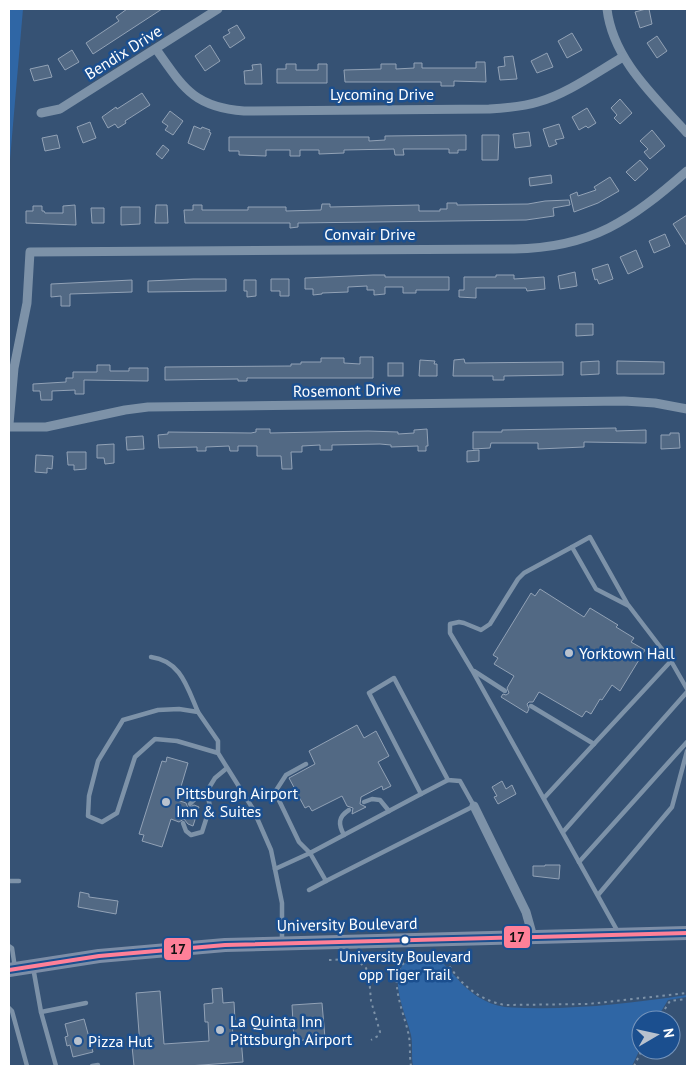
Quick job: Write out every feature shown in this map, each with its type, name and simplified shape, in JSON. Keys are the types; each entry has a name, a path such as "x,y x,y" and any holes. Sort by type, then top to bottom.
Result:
{"main road":[{"name":"University Boulevard","path":"12,970 127,952 209,946 687,933"}],"street":[{"name":"Bendix Drive","path":"41,113 60,109 218,9"},
{"path":"607,9 613,35 623,57 647,88 687,133"},
{"name":"Lycoming Drive","path":"156,49 180,84 198,99 220,108 249,111 489,109 516,107 551,97 623,57"},
{"name":"Convair Drive","path":"9,425 14,368 28,296 30,252 544,248 580,240 617,225 649,203 687,171"},
{"name":"Rosemont Drive","path":"9,425 52,426 125,410 148,407 624,401 655,403 687,409"},
{"path":"474,806 526,912 533,936"}],"lane":[{"path":"563,832 687,690 671,661 629,606 590,537 524,573 518,579 486,628 481,630 459,622 450,624 450,633 620,935"},
{"path":"572,548 596,589 629,606"},
{"path":"151,656 161,658 180,673 198,712 218,740 218,752 253,809 271,850 282,903 282,943"},
{"path":"544,798 671,661"},
{"path":"472,670 505,690"},
{"path":"421,794 369,693 394,678 448,780"},
{"path":"531,706 594,744"},
{"path":"198,712 179,709 158,710 124,720 98,761 89,796 88,816 102,822 117,813 135,757 155,739 177,741 218,752"},
{"path":"580,862 687,742"},
{"path":"598,895 672,807 687,751"},
{"path":"306,764 286,775 275,792 299,842 310,853 326,881"},
{"path":"190,804 199,795 207,791 215,778 228,768"},
{"path":"275,869 310,853 448,780 460,781 474,806 309,890"},
{"path":"184,823 186,831 191,835 202,832 210,807 207,791"},
{"path":"364,802 372,799 380,800 389,811"},
{"path":"344,835 339,827 339,822 342,815 349,810"},
{"path":"9,881 19,881"},
{"path":"9,946 12,948 12,970"},
{"path":"33,966 41,1012 56,1066"},
{"path":"41,1012 86,1004"},
{"path":"9,1008 12,1010 27,1066"},
{"path":"92,1066 98,1065"}],"path":[{"path":"411,1066 408,1033 400,1005 397,981 399,968 410,959 438,957 446,962 472,990 492,1002 505,1005 588,1004 687,993"},
{"path":"329,960 351,959 364,965 368,971 371,1001 380,1032 378,1036 371,1040"},
{"path":"665,1010 670,1002 687,999"}],"shaded area":[{"path":"9,9 23,9 9,171"},
{"path":"435,958 477,996 505,1007 573,1007 619,1004 687,995 687,997 668,1000 662,1010 631,1010 631,1060 635,1060 632,1066 413,1066 411,1035 403,1010 398,981 402,966 409,961"}],"building":[{"path":"127,9 162,9 93,54 86,43 119,21 116,17"},
{"path":"649,9 652,24 640,28 635,12"},
{"path":"237,25 245,38 230,48 223,37 230,33 228,30"},
{"path":"572,33 582,50 567,58 558,41"},
{"path":"657,36 667,51 657,58 647,43"},
{"path":"210,45 220,61 205,71 195,56"},
{"path":"72,50 79,62 65,70 58,59"},
{"path":"547,53 553,67 537,73 531,61"},
{"path":"513,56 517,79 500,80 498,67 505,66 504,57"},
{"path":"476,62 485,62 486,82 454,81 454,86 441,86 441,82 345,82 344,70 381,69 381,64 396,64 396,69 414,68 414,63 422,63 422,68 476,68"},
{"path":"261,64 262,84 245,84 244,71 253,70 252,65"},
{"path":"286,64 296,64 296,70 318,70 318,64 327,64 327,83 277,83 277,69 286,69"},
{"path":"48,65 52,77 34,81 30,69"},
{"path":"142,93 150,105 125,121 126,123 118,128 115,124 108,128 102,117"},
{"path":"620,99 632,113 620,124 614,118 617,115 611,108"},
{"path":"587,108 596,123 588,128 586,126 579,130 572,117"},
{"path":"170,111 183,121 173,135 165,130 168,126 162,122"},
{"path":"90,122 96,138 83,143 77,127"},
{"path":"559,124 564,138 555,140 557,144 549,147 543,129"},
{"path":"194,126 210,130 209,132 211,133 204,150 188,143"},
{"path":"652,130 665,146 650,159 644,152 648,149 640,141"},
{"path":"529,132 531,146 515,148 513,134"},
{"path":"57,135 60,148 45,151 42,138"},
{"path":"466,135 466,150 458,150 458,153 449,153 449,149 403,149 404,155 395,155 394,149 344,150 344,153 319,154 319,150 300,150 300,156 290,156 290,150 266,150 266,156 239,155 239,151 229,151 229,137 369,137 369,141 385,140 385,136"},
{"path":"482,135 499,135 498,160 482,160"},
{"path":"163,145 169,150 162,159 156,154"},
{"path":"640,160 648,169 635,181 626,172"},
{"path":"551,175 552,183 530,186 529,178"},
{"path":"610,177 619,191 598,203 574,212 570,195 577,192 578,196 596,190 594,187"},
{"path":"569,200 570,205 553,208 554,216 526,220 298,223 298,227 290,228 290,223 185,223 184,210 193,210 193,205 202,205 202,210 248,210 248,207 286,207 286,211 321,210 322,204 330,204 330,207 419,205 419,211 440,211 440,209 447,209 447,203 457,203 457,205 528,204"},
{"path":"75,205 76,225 26,223 26,211 33,211 33,206 42,206 42,211 45,213 63,213 63,206"},
{"path":"156,205 167,205 168,223 155,223"},
{"path":"121,207 140,207 140,224 121,225"},
{"path":"91,208 104,208 104,223 92,223"},
{"path":"687,215 687,246 673,224"},
{"path":"665,234 670,246 654,253 649,241"},
{"path":"636,250 643,267 628,274 620,257"},
{"path":"608,264 613,279 599,284 597,279 595,280 592,269"},
{"path":"575,272 577,286 560,289 558,276"},
{"path":"385,275 385,277 449,277 449,290 416,290 416,293 403,293 403,287 385,287 385,294 374,295 374,290 367,290 367,286 348,287 348,292 313,295 313,289 305,289 305,278"},
{"path":"496,275 514,275 514,279 544,277 545,289 527,291 526,288 476,288 476,298 459,297 459,290 464,290 464,277 496,277"},
{"path":"226,279 226,291 148,292 148,281"},
{"path":"271,279 289,279 289,296 280,296 280,291 271,291"},
{"path":"132,280 132,292 70,294 70,306 61,306 61,296 51,297 51,284"},
{"path":"244,280 256,280 256,296 247,297 247,291 244,291"},
{"path":"576,324 593,324 593,335 576,336"},
{"path":"360,357 373,357 373,378 247,378 247,381 238,381 238,379 165,380 165,367 291,366 291,364 301,364 301,362 321,362 321,358 344,358 344,363 360,364"},
{"path":"464,359 465,363 563,362 563,375 504,376 504,380 493,380 493,376 453,376 454,360"},
{"path":"420,360 435,361 434,364 437,364 437,376 419,376"},
{"path":"599,361 599,374 581,375 581,362"},
{"path":"617,361 664,362 664,374 617,374"},
{"path":"388,363 403,363 403,376 388,376"},
{"path":"97,365 110,365 110,371 148,368 148,381 84,380 84,394 75,394 75,390 52,391 52,400 41,400 40,391 33,391 33,384 66,382 66,378 73,378 73,372 97,372"},
{"path":"616,428 616,431 646,430 646,443 584,442 584,447 538,449 538,443 491,443 490,448 473,449 473,432"},
{"path":"256,429 270,429 270,433 368,431 398,432 398,434 414,433 414,430 427,429 428,446 426,446 426,451 418,451 418,446 391,447 391,445 380,444 332,445 332,450 320,450 320,445 302,446 302,452 291,452 292,469 282,469 281,456 257,456 257,446 238,446 238,451 230,451 229,446 206,447 206,451 197,451 197,447 159,448 158,435 168,434 168,432 251,433 256,432"},
{"path":"670,433 679,433 680,448 661,449 661,435 670,435"},
{"path":"143,436 144,449 127,450 126,437"},
{"path":"114,444 114,463 105,464 104,458 97,458 97,445"},
{"path":"479,450 479,461 467,462 467,451"},
{"path":"67,452 86,452 86,469 74,470 74,465 68,465"},
{"path":"36,455 53,456 52,469 47,468 47,473 35,472"},
{"name":"Yorktown Hall","path":"540,589 584,617 590,608 618,625 616,627 634,638 631,642 645,650 620,691 612,685 602,700 600,699 591,714 586,711 582,717 539,692 533,702 527,704 529,709 527,713 501,697 503,694 509,693 507,688 514,676 494,664 498,658 493,655 531,593 535,596"},
{"path":"357,725 364,738 376,731 389,756 378,762 391,786 383,790 382,786 361,797 360,804 366,807 352,814 353,808 347,806 342,796 312,811 309,806 305,808 289,778 315,764 309,751"},
{"name":"Pittsburgh Airport Inn & Suites","path":"167,757 188,763 177,800 186,803 188,808 194,805 199,807 193,826 184,819 179,822 171,819 162,847 142,841 144,835 139,834 162,761 166,762"},
{"path":"502,781 506,789 512,785 516,794 498,804 494,797 497,796 492,787"},
{"path":"560,865 559,879 533,876 533,866"},
{"path":"80,892 89,894 89,897 118,901 116,914 78,907"},
{"name":"La Quinta Inn Pittsburgh Airport","path":"222,988 223,1003 234,1002 235,1020 232,1020 233,1039 241,1038 243,1062 188,1066 134,1066 132,1046 140,1046 136,993 160,991 164,1044 209,1041 208,1022 205,1022 204,1004 213,1003 212,989"},
{"path":"322,1003 325,1038 294,1041 292,1005"},
{"name":"Pizza Hut","path":"84,1019 93,1052 73,1057 70,1045 67,1046 65,1037 68,1036 65,1024"}],"transit line":[{"name":"17","path":"9,970 99,956 225,945 687,933"}],"place":[{"name":"Yorktown Hall","path":"569,653"},
{"name":"Pittsburgh Airport Inn & Suites","path":"166,802"},
{"name":"University Boulevard opp Tiger Trail","path":"405,940"},
{"name":"La Quinta Inn Pittsburgh Airport","path":"220,1030"},
{"name":"Pizza Hut","path":"78,1041"}]}
